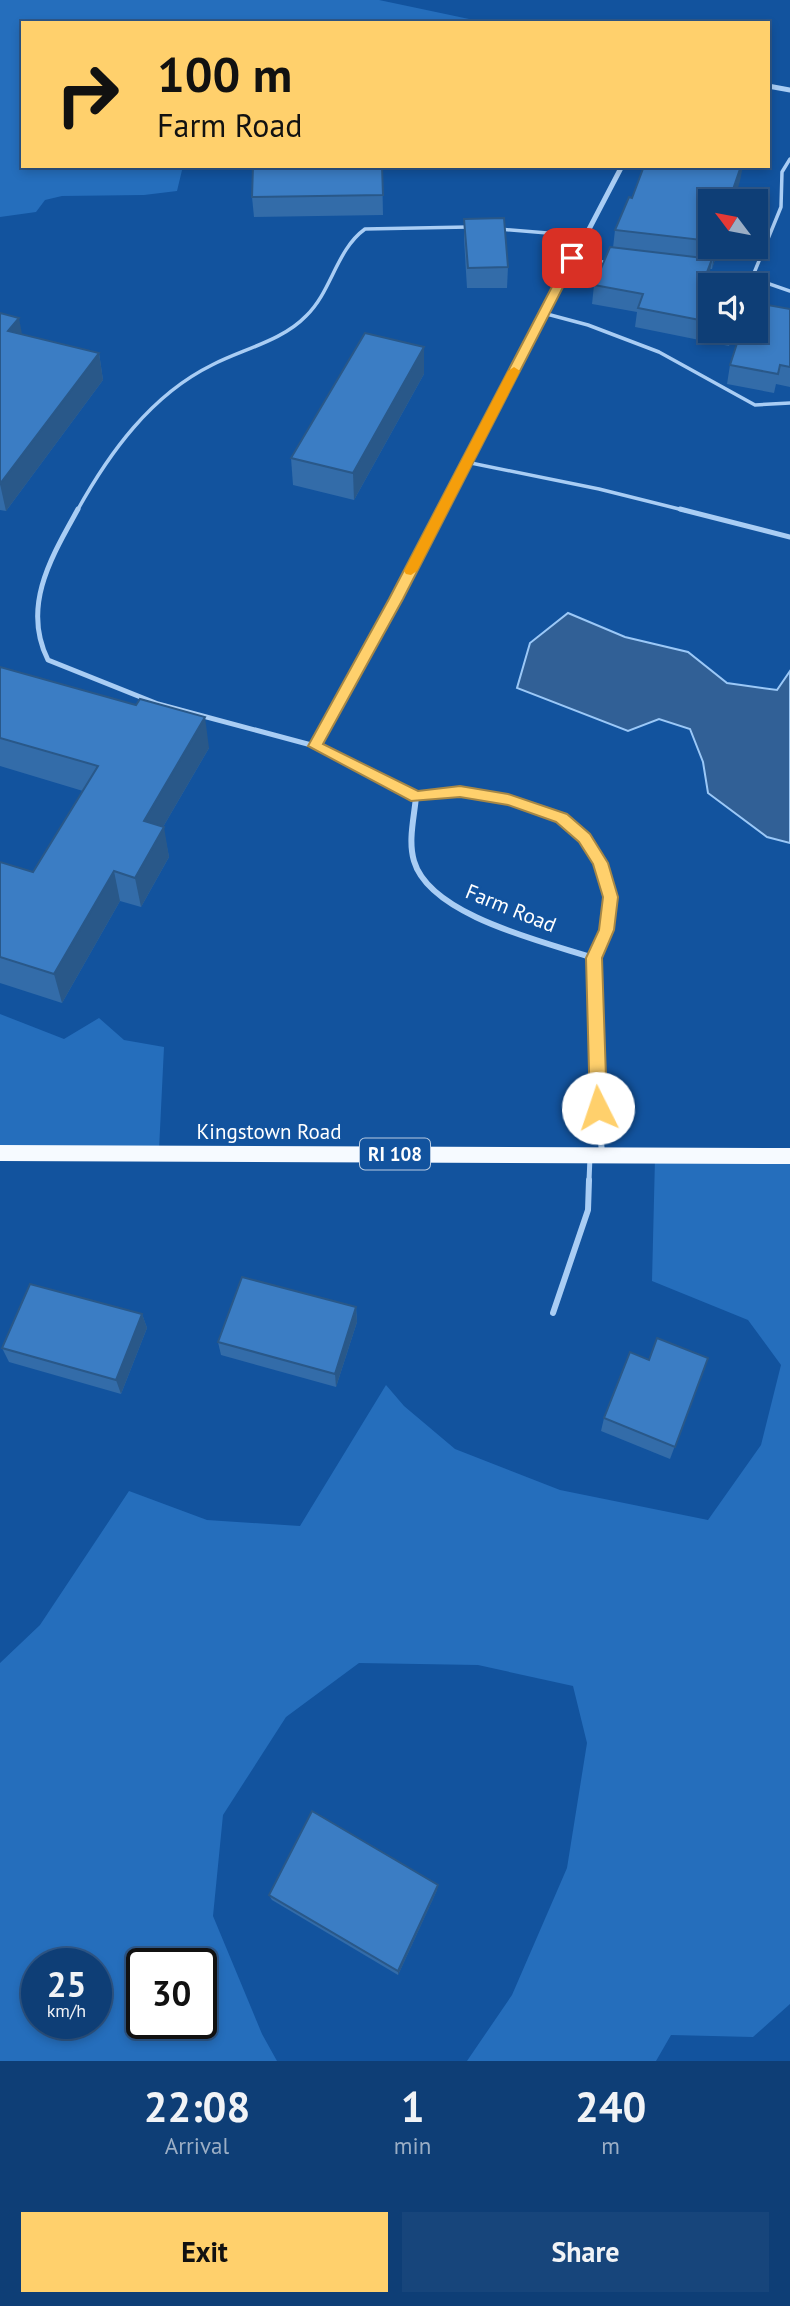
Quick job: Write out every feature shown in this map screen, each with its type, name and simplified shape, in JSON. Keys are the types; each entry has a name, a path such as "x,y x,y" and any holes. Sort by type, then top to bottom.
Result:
{"main road":[{"name":"Kingstown Road","path":"0,1153 790,1156"}],"street":[{"path":"770,86 790,90"},
{"path":"596,1154 594,958 607,930 611,897 600,863 584,838 562,818 502,798 460,792 416,797 315,746 621,168"},
{"name":"Farm Road","path":"416,797 411,847 418,871 439,895 466,912 594,958"}],"lane":[{"path":"754,273 781,207 782,172 790,159"},
{"path":"315,746 158,704 48,660 43,652 37,616 43,576 69,524 106,466 149,411 186,380 223,358 302,320 344,255 347,244 354,237 365,229 482,228"},
{"path":"495,229 584,236"},
{"path":"572,258 613,263"},
{"path":"692,271 709,273"},
{"path":"768,283 790,291"},
{"path":"543,313 588,325 659,352 755,405 790,402"},
{"path":"466,462 599,489 790,537"},
{"path":"553,1313 588,1210 596,1154"}],"shaded area":[{"path":"0,0 379,0 479,21 21,21 21,168 183,168 177,191 144,195 62,196 45,200 36,212 0,217"},
{"path":"568,613 625,637 688,652 727,683 777,690 790,671 790,843 767,837 708,793 703,762 690,729 659,719 628,731 517,688 530,643"},
{"path":"0,1014 64,1039 99,1018 124,1040 164,1047 159,1150 0,1151"},
{"path":"790,1157 790,2004 753,2037 671,2035 656,2061 467,2061 512,1995 567,1868 587,1743 573,1686 478,1665 359,1663 286,1717 223,1815 213,1916 262,2034 277,2061 0,2061 0,1663 40,1625 129,1491 207,1520 300,1526 386,1385 404,1406 455,1449 560,1490 708,1520 761,1445 781,1365 748,1320 652,1281 655,1158"}],"building":[{"path":"253,168 382,168 383,195 252,197"},
{"path":"643,168 740,168 733,189 698,189 698,240 615,230 629,197 632,198"},
{"path":"504,218 508,267 468,268 464,219"},
{"path":"610,247 712,259 707,273 698,273 698,320 638,308 643,294 594,285"},
{"path":"768,305 790,309 790,367 780,365 778,374 730,365 737,343 768,343"},
{"path":"0,313 19,318 8,331 99,353 0,484"},
{"path":"365,333 424,347 353,473 291,458"},
{"path":"0,667 136,705 140,699 205,717 144,821 164,827 135,878 114,871 54,974 0,957 0,862 33,872 98,766 0,738"},
{"path":"242,1277 356,1307 335,1374 218,1342"},
{"path":"30,1284 142,1314 116,1380 2,1348"},
{"path":"657,1338 708,1358 675,1447 604,1418 630,1352 649,1360"},
{"path":"312,1811 438,1885 398,1971 269,1895"}],"slow traffic":[{"path":"411,571 514,371"}],"route":[{"path":"572,258 396,599 315,746 416,797 460,792 491,795 526,804 562,818 584,838 600,863 611,897 607,930 594,958 598,1108"}]}
